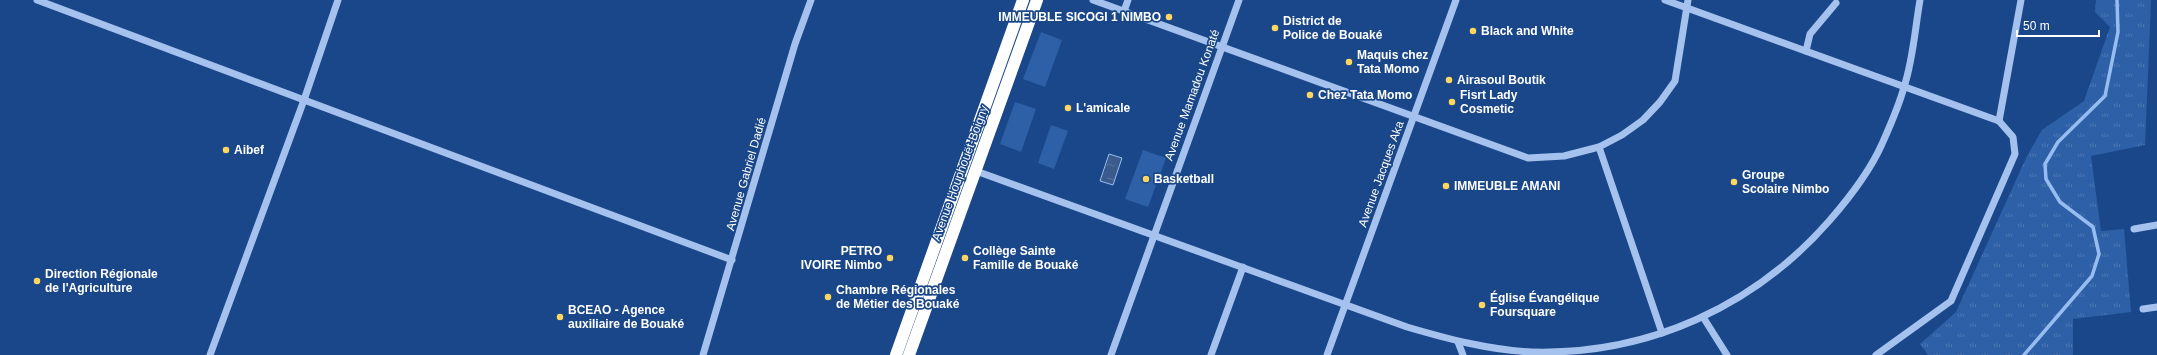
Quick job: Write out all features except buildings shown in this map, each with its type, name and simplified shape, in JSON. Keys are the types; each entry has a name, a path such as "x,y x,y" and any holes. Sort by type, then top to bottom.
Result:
{"highway":[{"name":"Avenue Houphouët-Boigny","path":"896,355 1023,0"},
{"name":"Avenue Houphouët-Boigny","path":"909,355 1037,0"}],"street":[{"path":"37,0 732,260"},
{"path":"210,355 304,100 338,0"},
{"name":"Avenue Gabriel Dadié","path":"703,355 795,44 811,0"},
{"path":"1093,0 1528,158 1564,156 1599,147 1622,135 1643,120 1660,102 1675,81 1688,0"},
{"path":"1124,11 1128,0"},
{"name":"Avenue Mamadou Konaté","path":"1111,355 1238,0"},
{"name":"Avenue Jacques Aka","path":"1327,355 1456,0"},
{"path":"1665,0 1999,121 2012,137 2015,154 1951,301 1876,355"},
{"path":"976,171 1407,327 1458,342 1531,353 1598,348 1662,333 1703,317 1758,286 1807,246 1843,205 1881,146 1905,87 1920,0"},
{"path":"1999,121 2022,0"},
{"path":"1806,51 1810,34 1836,3"},
{"path":"1599,147 1662,333"},
{"path":"2134,229 2157,225"},
{"path":"1211,355 1243,268"},
{"path":"2143,309 2157,307"},
{"path":"1703,317 1727,355"},
{"path":"1458,342 1463,355"}],"green space":[{"path":"2096,0 2151,0 2145,145 2091,156 2101,231 2124,229 2131,312 2073,319 2073,355 1928,355 1920,344 1956,312 2027,156 2042,130 2084,101 2110,27 2095,12"},
{"path":"1041,32 1062,40 1045,87 1023,79"},
{"path":"1015,102 1036,109 1021,152 1000,144"},
{"path":"1051,125 1068,131 1054,169 1038,163"},
{"name":"Basketball","path":"1143,150 1166,158 1148,207 1125,199"}],"water":[{"path":"1109,154 1122,158 1113,185 1100,181"}],"waterway":[{"path":"2024,355 2092,276 2099,254 2093,227 2060,202 2046,179 2045,164 2058,142 2105,96 2118,32 2117,0"}],"place":[{"name":"IMMEUBLE SICOGI 1 NIMBO","path":"1169,17"},
{"name":"District de Police de Bouaké","path":"1275,28"},
{"name":"Black and White","path":"1473,31"},
{"name":"Maquis chez Tata Momo","path":"1349,62"},
{"name":"Airasoul Boutik","path":"1449,80"},
{"name":"Chez Tata Momo","path":"1310,95"},
{"name":"Fisrt Lady Cosmetic","path":"1452,102"},
{"name":"L'amicale","path":"1068,108"},
{"name":"Aibef","path":"226,150"},
{"name":"Basketball","path":"1146,179"},
{"name":"Groupe Scolaire Nimbo","path":"1734,182"},
{"name":"IMMEUBLE AMANI","path":"1446,186"},
{"name":"PETRO IVOIRE Nimbo","path":"890,258"},
{"name":"Collège Sainte Famille de Bouaké","path":"965,258"},
{"name":"Direction Régionale de l'Agriculture","path":"37,281"},
{"name":"Chambre Régionales de Métier des Bouaké","path":"828,297"},
{"name":"Église Évangélique Foursquare","path":"1482,305"},
{"name":"BCEAO - Agence auxiliaire de Bouaké","path":"560,317"}]}
